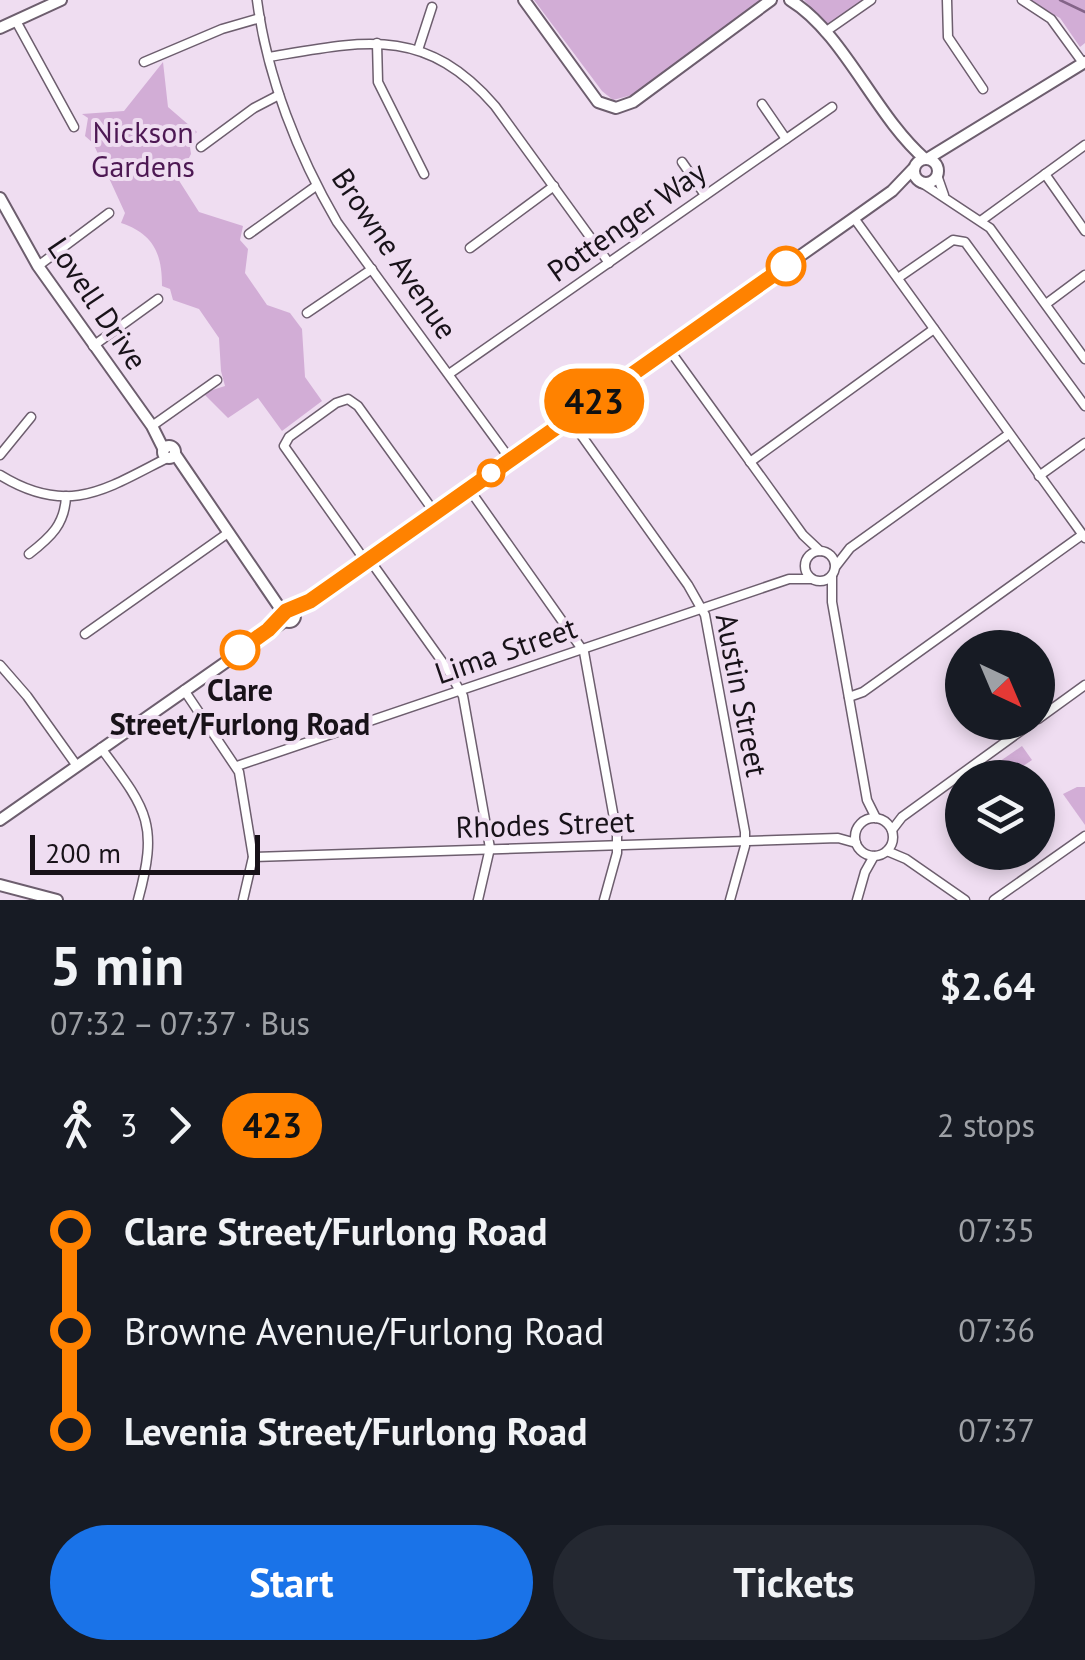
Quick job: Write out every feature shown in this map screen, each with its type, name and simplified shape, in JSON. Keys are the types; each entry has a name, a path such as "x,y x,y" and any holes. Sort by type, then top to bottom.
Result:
{"main road":[{"path":"0,28 60,0"},
{"path":"524,0 594,96 605,106 616,108 633,102 771,0"},
{"path":"790,0 825,32 906,144 921,182"},
{"path":"0,820 892,191 926,158 1084,62"},
{"path":"892,191 929,183 963,138"},
{"path":"906,144 926,158 937,172"},
{"name":"Lovell Drive","path":"0,198 38,266 93,346 288,614"},
{"path":"0,884 57,900"}],"street":[{"name":"Browne Avenue","path":"257,0 279,95 316,186 510,459"},
{"path":"825,32 872,0"},
{"path":"946,0 948,37 983,88"},
{"path":"1022,0 1051,19 1084,62"},
{"path":"418,50 432,7"},
{"path":"144,62 222,29 260,18"},
{"path":"16,21 74,126"},
{"path":"377,43 378,82 424,174"},
{"path":"269,57 377,43 418,50 449,64 480,88 609,263"},
{"path":"201,147 254,108 279,95"},
{"path":"762,104 786,139"},
{"name":"Pottenger Way","path":"449,374 832,107"},
{"path":"982,220 1085,145"},
{"path":"682,162 705,195"},
{"path":"937,172 950,204"},
{"path":"1044,174 1085,231"},
{"path":"921,182 950,204 982,220 1085,359"},
{"path":"249,234 316,186"},
{"path":"470,248 554,186"},
{"path":"38,266 109,213"},
{"path":"849,697 863,692 1083,538 854,218"},
{"path":"898,278 953,240 965,242 1085,406"},
{"path":"307,313 372,269"},
{"path":"1046,304 1085,275"},
{"path":"93,346 158,299"},
{"path":"750,462 934,330"},
{"path":"668,348 803,535 824,552 834,571 832,602 867,800 876,818"},
{"path":"155,431 217,380"},
{"path":"435,512 358,406 348,399 336,402 284,446 460,690 490,848 478,900"},
{"path":"0,454 32,417"},
{"name":"Austin Street","path":"569,418 702,608 745,840 730,900"},
{"path":"814,580 834,571 850,548 1009,434"},
{"path":"1039,476 1085,443"},
{"path":"0,475 35,491 66,496 103,491 150,467 168,453"},
{"path":"469,489 582,648 618,846 604,900"},
{"path":"29,554 61,524 66,496"},
{"path":"85,634 228,532"},
{"path":"803,535 814,580 832,602"},
{"path":"807,560 824,552 850,548"},
{"name":"Lima Street","path":"789,578 807,560"},
{"name":"Lima Street","path":"237,766 789,578 814,580"},
{"path":"0,665 77,766"},
{"path":"1055,707 1085,685"},
{"path":"184,690 237,766 253,856 242,900"},
{"path":"864,872 874,856 889,847 892,830 902,817 1009,740"},
{"path":"102,748 144,812 150,852 138,900"},
{"path":"867,800 856,843 864,853 874,856"},
{"path":"886,822 902,817"},
{"path":"864,820 876,818 892,830"},
{"name":"Rhodes Street","path":"838,838 856,831"},
{"path":"996,899 1085,836"},
{"name":"Rhodes Street","path":"253,856 745,840 838,838 856,843"},
{"path":"889,847 965,900"},
{"path":"857,900 864,853"}],"green space":[{"path":"534,0 761,0 632,95 613,100 602,91"},
{"path":"804,0 864,0 826,26"},
{"path":"1025,0 1085,0 1085,43 1080,47 1060,18"},
{"name":"Nickson Gardens","path":"163,62 168,107 197,132 189,140 191,154 178,179 199,212 243,226 240,240 248,249 245,273 267,305 290,313 302,329 305,377 322,401 282,431 258,398 228,418 203,393 225,386 219,338 199,309 173,300 170,289 162,286 154,247 141,233 121,223 125,213 93,143 85,136 88,118 82,114 124,111"},
{"path":"1022,746 1032,760 1002,760"},
{"path":"1085,787 1085,825 1063,794"}],"waterway":[{"path":"1060,0 1085,12"}],"bus line":[{"name":"423","path":"240,650 286,611 310,601 786,266"}],"place":[{"name":"Clare Street/Furlong Road","path":"240,650"}]}
